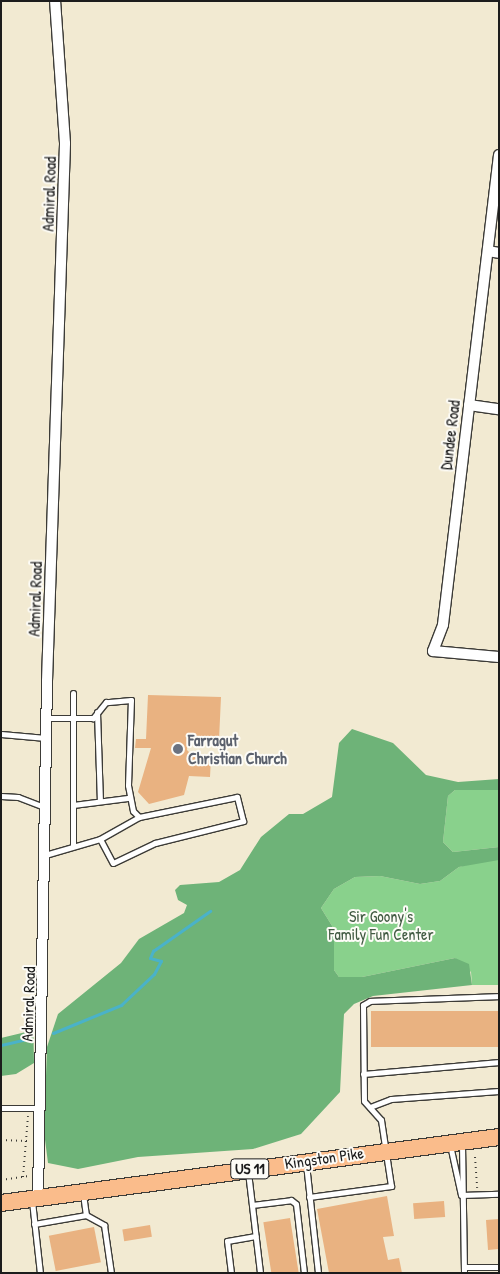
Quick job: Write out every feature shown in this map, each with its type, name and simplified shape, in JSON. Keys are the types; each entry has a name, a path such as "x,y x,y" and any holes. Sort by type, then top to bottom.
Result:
{"main road":[{"name":"Kingston Pike","path":"1,1202 385,1150 499,1137"}],"street":[{"name":"Admiral Road","path":"35,1198 38,1174 40,1108 46,738 65,144 55,1"},
{"name":"Dundee Road","path":"499,155 443,626 433,651 499,657"},
{"path":"488,251 499,252"},
{"path":"468,405 499,409"}],"lane":[{"path":"73,693 73,846"},
{"path":"47,718 93,718 97,711 114,699 131,700 128,798 140,817"},
{"path":"97,711 100,801"},
{"path":"1,734 46,738"},
{"path":"1,796 18,797 46,808"},
{"path":"45,855 100,839 140,817 237,797 242,821 155,843 113,863 100,839"},
{"path":"73,804 128,798"},
{"path":"309,1197 391,1186 381,1120 364,1101 363,1006 370,1001 499,996"},
{"path":"363,1074 499,1062"},
{"path":"370,1106 391,1099 499,1091"},
{"path":"1,1108 40,1108"},
{"path":"455,1141 461,1195 464,1270 499,1267"},
{"path":"455,1141 465,1181 461,1195"},
{"path":"306,1161 318,1273"},
{"path":"247,1169 260,1273"},
{"path":"82,1191 86,1216"},
{"path":"461,1195 499,1194"},
{"path":"35,1198 34,1224 40,1273"},
{"path":"252,1205 291,1200 296,1204 304,1273"},
{"path":"34,1224 86,1216 104,1225 111,1273"},
{"path":"231,1273 227,1241 256,1236"}],"path":[{"path":"22,1177 27,1141 28,1108"},
{"path":"1,1140 27,1141"},
{"path":"475,1158 477,1195"},
{"path":"1,1180 38,1174"}],"green space":[{"path":"352,729 393,743 426,775 458,782 499,779 499,790 455,790 448,796 443,842 453,852 499,847 499,860 459,867 440,881 420,884 380,876 355,877 334,889 321,908 334,929 334,970 339,977 362,977 455,958 469,964 472,985 373,996 354,1004 344,1014 340,1092 301,1134 253,1149 138,1157 78,1169 48,1163 44,1132 47,1047 58,1014 121,963 139,939 184,913 187,905 178,900 175,890 180,885 219,882 240,870 261,837 289,814 303,814 332,797 339,743"},
{"path":"455,790 499,790 499,847 453,852 443,842 448,796"},
{"name":"Sir Goony's Family Fun Center","path":"487,859 499,860 499,985 472,985 471,972 455,958 362,977 339,977 334,970 334,929 321,908 334,889 355,877 380,876 420,884 440,881 459,867"},
{"path":"33,1016 34,1063 16,1074 1,1076 1,1038 26,1032"}],"building":[{"name":"Farragut Christian Church","path":"148,695 221,697 219,740 188,738 187,750 194,757 211,758 210,777 189,776 184,795 149,804 138,792 151,748 135,748 136,739 146,739"},
{"path":"371,1011 499,1011 499,1047 371,1047"},
{"path":"387,1196 394,1236 383,1237 388,1260 399,1258 402,1273 329,1273 317,1209"},
{"path":"444,1201 445,1217 414,1219 413,1203"},
{"path":"290,1218 299,1273 271,1273 263,1222"},
{"path":"499,1219 499,1249 488,1250 486,1220"},
{"path":"150,1225 152,1237 124,1241 122,1229"},
{"path":"94,1227 101,1262 56,1271 49,1236"}],"waterway":[{"path":"53,1033 121,1005 154,974 161,961 150,958 153,951 210,911"},
{"path":"1,1045 26,1039"}],"place":[{"name":"Farragut Christian Church","path":"178,749"}]}
